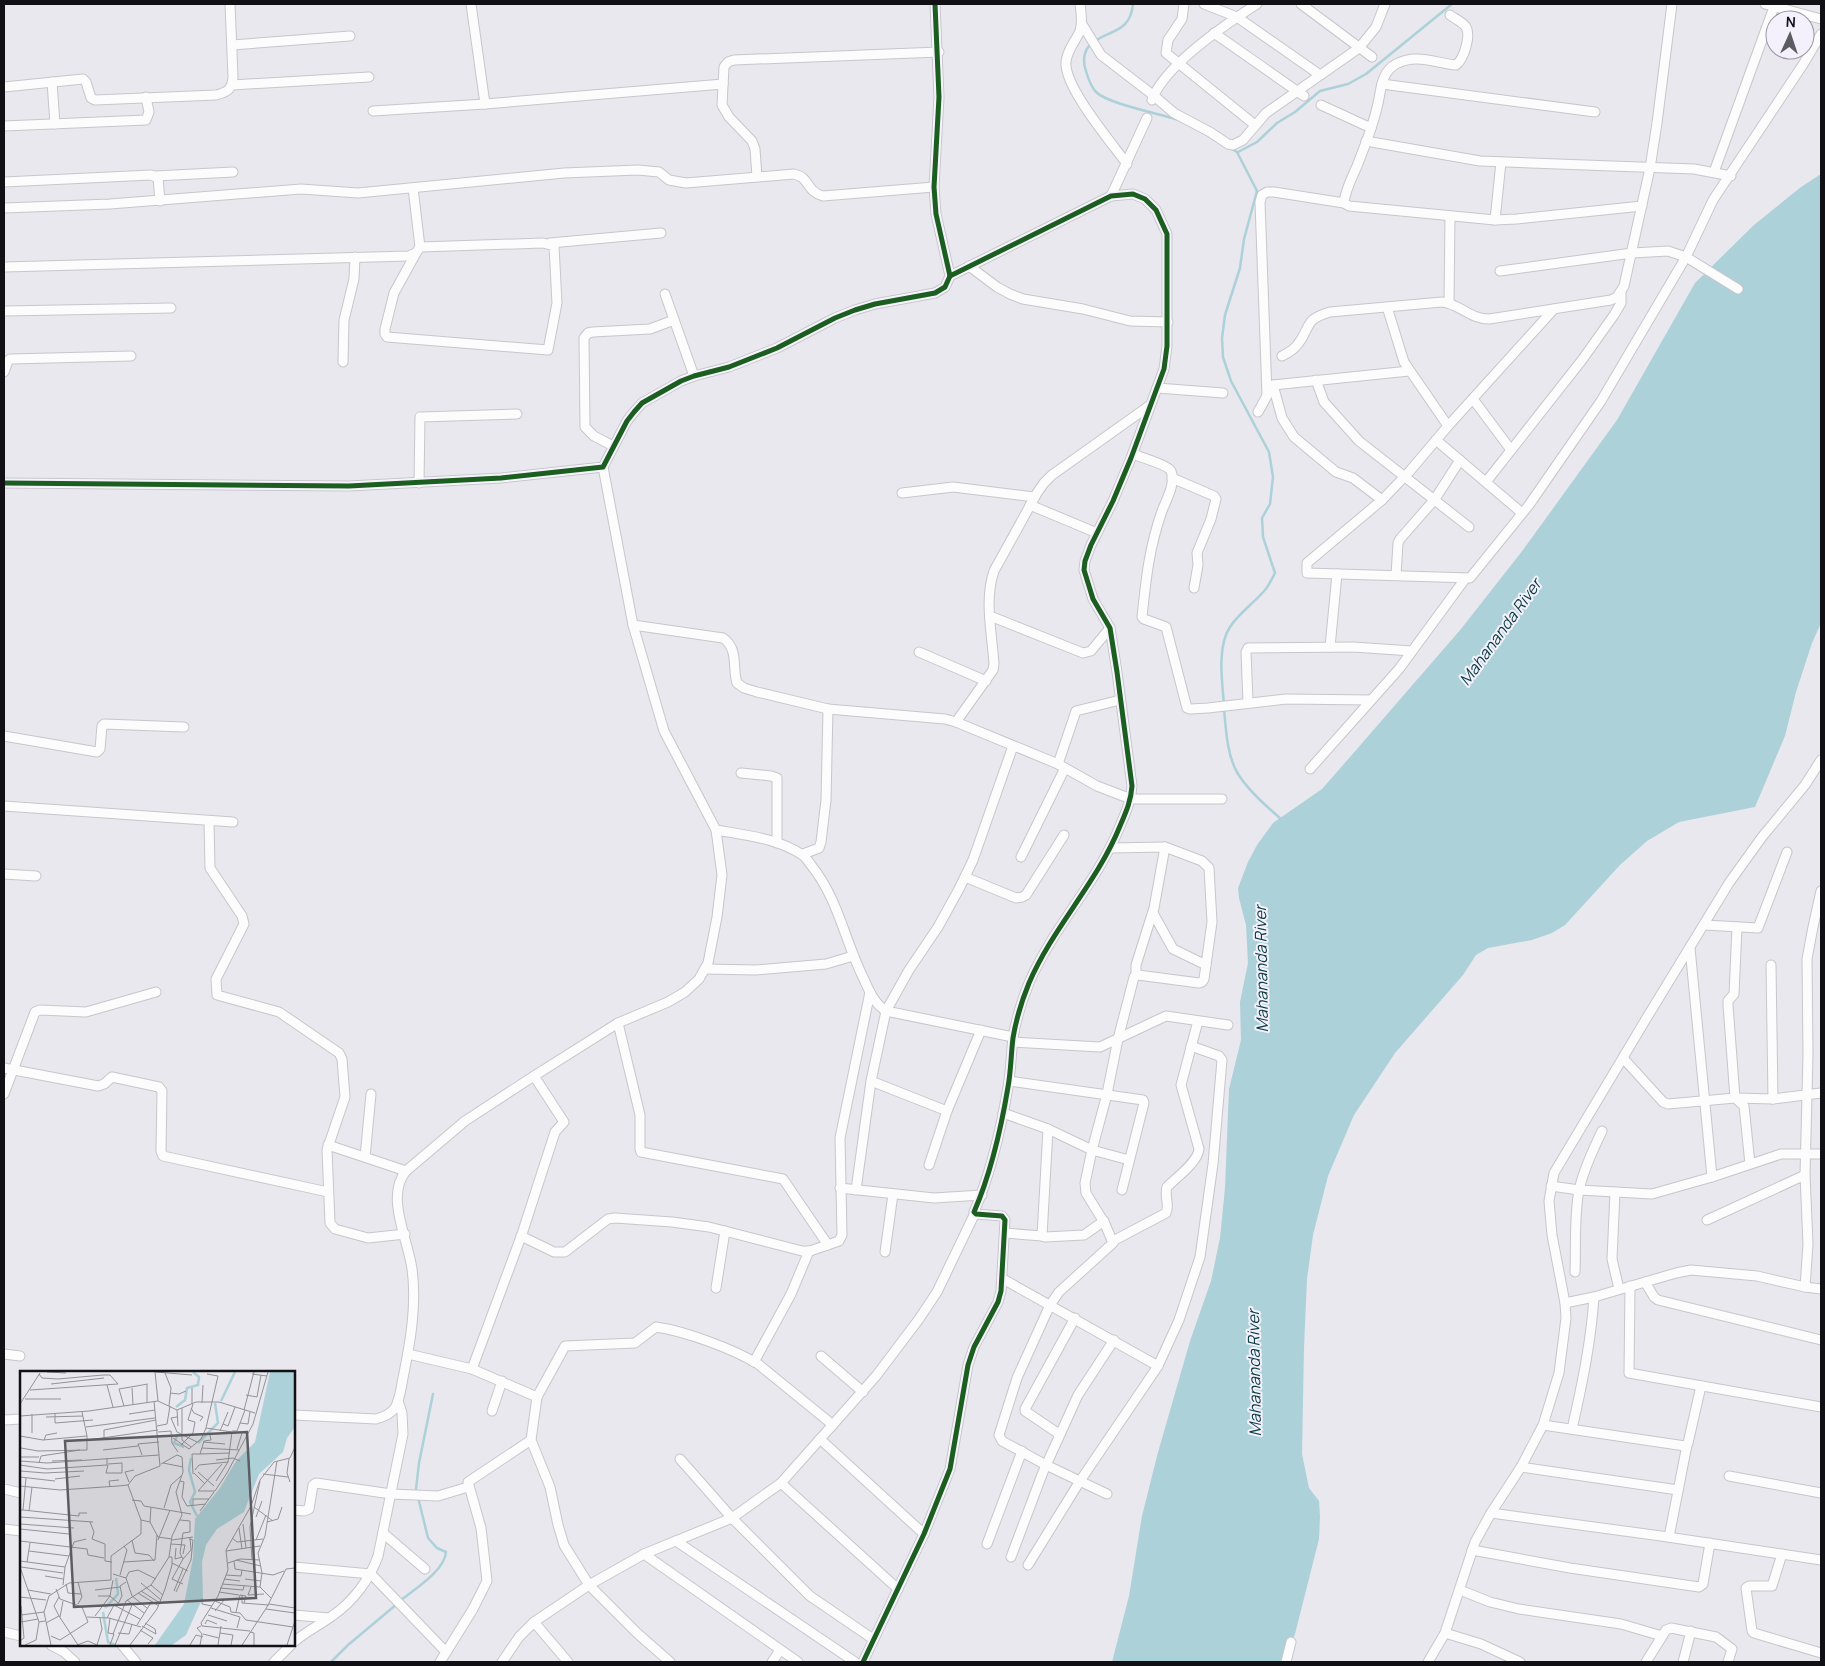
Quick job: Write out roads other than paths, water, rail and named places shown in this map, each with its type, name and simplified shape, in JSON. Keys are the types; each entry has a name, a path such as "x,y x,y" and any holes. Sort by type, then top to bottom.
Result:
{"street":[{"path":"4,87 83,79 86,82 91,98 95,100 216,95 230,90 232,85 232,45 230,4"},
{"path":"471,4 485,104"},
{"path":"295,1415 376,1419 394,1410 398,1401 408,1354 413,1284 412,1268 398,1204 397,1190 400,1178 406,1170 465,1121 534,1076 618,1023 668,1002 685,992 699,979 705,969 717,917 722,875 716,830 664,731 633,625 603,467 627,421 642,403 681,381 729,367 777,348 855,310 875,304 935,293 945,287 950,276 936,214 934,187 940,97 935,4"},
{"path":"1080,4 1082,24 1096,50 1174,114 1210,132 1228,144 1237,144 1243,140 1266,113 1300,93 1359,48 1376,27 1385,4"},
{"path":"1184,4 1182,19 1166,47 1166,53 1255,125"},
{"path":"1204,4 1237,17 1320,76"},
{"path":"1153,98 1162,82 1214,33 1257,4"},
{"path":"1301,4 1372,57"},
{"path":"1486,482 1582,360 1621,303 1621,292 1632,253 1650,168 1672,4"},
{"path":"1714,172 1769,5 1821,19"},
{"path":"1344,203 1371,128 1386,69 1410,58 1456,65 1464,56 1468,32 1465,26 1450,15"},
{"path":"1082,24 1069,50 1066,72 1076,93 1127,164"},
{"path":"1214,33 1300,93"},
{"path":"1554,309 1382,500 1306,564 1308,574 1470,578 1522,513 1601,401 1686,257 1707,212 1821,34"},
{"path":"232,45 350,36"},
{"path":"757,177 755,149 752,141 729,117 722,105 724,67 728,62 734,60 939,52"},
{"path":"232,85 369,77"},
{"path":"52,82 55,124"},
{"path":"373,111 485,104 723,84"},
{"path":"1382,84 1595,112"},
{"path":"4,126 146,120 149,112 146,97"},
{"path":"1321,105 1371,128"},
{"path":"1111,196 1147,118"},
{"path":"1366,141 1455,157 1501,162 1650,168 1714,172 1731,176"},
{"path":"1495,220 1501,162"},
{"path":"4,208 92,205 301,189 358,192 564,173 638,170 659,172 669,180 686,183 794,174 800,175 805,179 810,190 815,194 823,196 934,187"},
{"path":"4,182 232,172"},
{"path":"155,176 159,182 160,200"},
{"path":"413,188 418,250 392,300 385,329 387,337 547,350 556,312 557,293 556,254 554,246 550,243"},
{"path":"1267,395 1260,202 1262,195 1267,192 1344,203 1349,206 1495,220 1642,206"},
{"path":"502,1662 519,1637 534,1622 589,1585 644,1554 732,1518 781,1483 863,1392 898,1347 938,1292 982,1195 1003,1113 1009,1081 1013,1040 1022,1001 1037,964 1053,935 1103,863 1131,799 1132,786 1118,672 1110,628 1093,599 1084,570 1088,553 1133,454 1166,359 1168,322 1167,234 1156,210 1145,200 1132,194 1111,196 950,276"},
{"path":"1449,303 1450,216"},
{"path":"4,267 409,256 418,250 550,243 661,233"},
{"path":"1500,272 1632,253 1668,251 1686,257 1738,289"},
{"path":"343,362 344,320 354,279 355,257"},
{"path":"969,266 997,287 1023,299 1083,309 1130,321 1168,322"},
{"path":"1282,356 1297,346 1309,323 1320,315 1330,312 1449,303 1458,306 1472,316 1488,319 1611,300 1621,292"},
{"path":"665,294 694,376"},
{"path":"1387,307 1404,362 1448,426"},
{"path":"4,311 171,308"},
{"path":"613,446 594,436 585,427 584,338 588,333 593,332 650,329 674,320"},
{"path":"4,372 10,359 131,356"},
{"path":"1273,385 1409,371"},
{"path":"1316,380 1324,402 1362,443 1469,527"},
{"path":"1258,412 1273,385"},
{"path":"1273,385 1282,418 1294,436 1336,472 1353,478 1382,500"},
{"path":"1157,388 1222,393"},
{"path":"1473,399 1511,450"},
{"path":"956,722 992,672 994,664 988,592 994,571 1032,501 1052,475 1149,406"},
{"path":"420,482 420,417 517,414"},
{"path":"1436,440 1522,513"},
{"path":"1133,454 1169,468 1172,478 1172,485 1148,559 1142,616 1144,619 1166,627 1187,708 1208,708 1286,699 1372,700"},
{"path":"1396,575 1398,543 1400,539 1435,499 1460,460"},
{"path":"4,483 350,486 501,478 603,467"},
{"path":"1172,478 1214,496 1216,499 1210,521 1197,554 1198,565 1194,588"},
{"path":"902,493 953,487 1032,501 1097,533"},
{"path":"1330,647 1337,574"},
{"path":"1310,769 1372,700 1412,651 1465,579"},
{"path":"990,616 1083,653 1090,652 1110,628"},
{"path":"633,625 723,638 733,651 736,680 739,686 757,692 828,709 937,718 956,722 1061,766 1097,786 1131,799 1222,800"},
{"path":"1248,702 1247,649 1330,647 1412,651"},
{"path":"919,652 986,681"},
{"path":"1021,857 1061,766 1076,711 1120,700"},
{"path":"803,854 819,848 821,842 826,800 828,709"},
{"path":"4,736 97,752 100,749 102,726 104,724 184,727"},
{"path":"856,1190 871,1082 886,1011 909,970 938,927 965,877 973,860 1013,746"},
{"path":"1428,1662 1444,1633 1472,1550 1491,1513 1521,1467 1543,1425 1559,1373 1566,1318 1565,1303 1552,1235 1549,1201 1551,1186 1560,1162 1730,883 1762,837 1805,785 1821,760"},
{"path":"741,773 777,778 777,843"},
{"path":"4,806 233,822"},
{"path":"209,821 210,868 242,916 244,924 216,979 217,995 279,1012 340,1053 345,1097 328,1145 326,1160 330,1223 335,1229 368,1238 404,1234"},
{"path":"716,830 759,838 803,854 820,875 833,898 853,956 875,1002 886,1011 981,1030 1013,1040 1096,1048 1166,1016 1228,1025"},
{"path":"965,877 1016,898 1022,897 1026,895 1064,835"},
{"path":"1111,848 1165,846 1202,861 1209,868 1212,922 1204,979 1200,983 1136,976"},
{"path":"1113,1241 1085,1188 1092,1150 1108,1094 1118,1039 1136,976 1136,965 1152,913 1165,846"},
{"path":"1705,926 1755,929 1758,926 1787,852"},
{"path":"4,874 36,876"},
{"path":"1805,1287 1808,1244 1805,1175 1807,1155 1807,959 1812,926 1821,891"},
{"path":"1152,913 1173,949 1206,965"},
{"path":"1737,928 1734,994 1728,1001 1728,1005 1735,1098 1744,1106 1750,1164"},
{"path":"1690,948 1712,1177"},
{"path":"705,969 756,970 826,964 853,956"},
{"path":"1771,965 1773,1099"},
{"path":"4,1094 34,1014 38,1010 86,1012 156,992"},
{"path":"521,1236 554,1252 562,1253 566,1252 611,1218 672,1222 725,1231 802,1251 809,1251 839,1241 842,1235 840,1138 870,992"},
{"path":"1107,1494 1000,1439 1000,1435 1017,1378 1050,1305 1059,1292 1113,1241 1166,1213 1168,1208 1167,1187 1195,1159 1198,1153 1199,1149 1181,1085 1198,1021"},
{"path":"618,1023 640,1114 641,1152 781,1178 786,1181 828,1244"},
{"path":"929,1165 947,1111 981,1030"},
{"path":"1028,1565 1080,1481 1158,1366 1179,1320 1200,1256 1213,1164 1222,1060 1219,1056 1191,1046"},
{"path":"1623,1058 1663,1102 1668,1104 1735,1098 1773,1099 1821,1093"},
{"path":"4,1068 98,1086 104,1084 112,1077 160,1087 162,1091 160,1151 163,1156 328,1192"},
{"path":"472,1369 521,1236 555,1132 564,1122 534,1076"},
{"path":"1009,1081 1142,1099 1144,1101 1122,1190"},
{"path":"871,1082 947,1111"},
{"path":"365,1157 371,1094"},
{"path":"1003,1113 1048,1129 1092,1150 1129,1160"},
{"path":"1042,1236 1048,1129"},
{"path":"1575,1272 1579,1190 1586,1165 1602,1131"},
{"path":"328,1145 406,1170"},
{"path":"1551,1186 1579,1190 1652,1194 1782,1154 1821,1154"},
{"path":"1707,1220 1805,1175"},
{"path":"840,1188 934,1198 982,1195"},
{"path":"1615,1192 1612,1259 1620,1289"},
{"path":"885,1252 893,1194"},
{"path":"863,1662 924,1534 950,1469 968,1365 982,1330 998,1302 1003,1279 1005,1220 1002,1216 975,1213"},
{"path":"1005,1234 1045,1237 1084,1235 1104,1222"},
{"path":"716,1288 725,1231"},
{"path":"754,1362 791,1294 809,1251"},
{"path":"1565,1303 1594,1297 1691,1270 1757,1276 1821,1289"},
{"path":"1003,1279 1158,1366"},
{"path":"1645,1282 1658,1300 1821,1340"},
{"path":"1630,1286 1628,1372 1821,1407"},
{"path":"1572,1429 1590,1339 1594,1297"},
{"path":"1059,1434 1025,1411 1025,1409 1075,1318"},
{"path":"670,1662 637,1633 589,1585 564,1545 550,1487 530,1440 536,1397 565,1346 635,1343 656,1327 732,1351 754,1362 833,1425"},
{"path":"1010,1557 1059,1434 1078,1395 1114,1340"},
{"path":"4,1354 20,1356"},
{"path":"408,1354 472,1369 536,1397"},
{"path":"821,1356 863,1392"},
{"path":"492,1411 502,1381"},
{"path":"1668,1537 1687,1445 1702,1386"},
{"path":"295,1641 329,1618 352,1598 371,1574 378,1556 403,1434 402,1413 398,1401"},
{"path":"4,1420 20,1419"},
{"path":"1543,1425 1683,1446 1687,1445"},
{"path":"820,1439 924,1534"},
{"path":"440,1662 472,1609 487,1578 482,1532 468,1487 469,1480 530,1440"},
{"path":"987,1544 1022,1451"},
{"path":"680,1459 732,1518 810,1596 873,1639"},
{"path":"1521,1467 1678,1490"},
{"path":"1730,1476 1821,1493"},
{"path":"295,1510 304,1511 308,1509 313,1485 316,1483 391,1494 438,1496 468,1487"},
{"path":"781,1483 898,1589"},
{"path":"4,1489 20,1493"},
{"path":"1491,1513 1821,1560"},
{"path":"4,1529 20,1531"},
{"path":"383,1532 425,1569"},
{"path":"676,1541 856,1662"},
{"path":"1472,1550 1570,1568 1699,1587 1703,1584 1710,1543"},
{"path":"644,1554 798,1662"},
{"path":"1782,1554 1772,1586 1749,1586 1746,1588 1752,1631 1821,1653"},
{"path":"295,1568 371,1574 446,1652"},
{"path":"1460,1590 1490,1602 1519,1609 1621,1624 1662,1636"},
{"path":"295,1615 329,1618"},
{"path":"534,1622 568,1662"},
{"path":"1646,1662 1666,1630 1671,1628 1716,1637 1731,1647 1732,1652 1728,1662"},
{"path":"1683,1662 1691,1631"},
{"path":"4,1632 20,1636"},
{"path":"1444,1633 1481,1644 1516,1661"},
{"path":"1286,1662 1291,1642"},
{"path":"53,1646 64,1652 75,1662"},
{"path":"123,1646 136,1662"},
{"path":"274,1662 290,1646"},
{"path":"772,1662 780,1650"}],"water":[{"name":"Mahananda River","path":"1821,174 1821,623 1812,643 1796,692 1785,736 1755,807 1679,822 1647,841 1620,865 1565,925 1552,933 1532,940 1488,948 1476,955 1463,975 1395,1053 1354,1115 1328,1176 1313,1235 1307,1279 1302,1454 1309,1488 1319,1501 1319,1539 1295,1634 1283,1662 1112,1662 1129,1596 1142,1516 1157,1456 1190,1341 1211,1281 1220,1238 1225,1188 1229,1089 1241,1040 1240,1002 1248,963 1246,925 1238,888 1248,862 1257,845 1273,823 1322,789 1461,629 1523,550 1617,420 1695,283 1754,225 1801,187"}],"waterway":[{"path":"1133,4 1131,14 1122,27 1095,41 1087,49 1084,62 1089,79 1096,92 1111,101 1179,120"},
{"path":"1238,152 1257,142 1277,123 1295,112 1320,91 1348,84 1366,74 1452,4"},
{"path":"1224,704 1221,664 1226,635 1238,617 1265,590 1275,573 1263,537 1262,518 1270,504 1273,477 1269,452 1231,381 1223,357 1222,338 1225,315 1240,268 1244,239 1257,191 1237,152 1230,148"},
{"path":"1224,709 1226,734 1234,767 1252,792 1281,819"},
{"path":"401,1600 421,1585 441,1566 446,1552 437,1548 428,1538 416,1489 419,1463 433,1394"},
{"path":"331,1662 348,1645 397,1604"}]}
